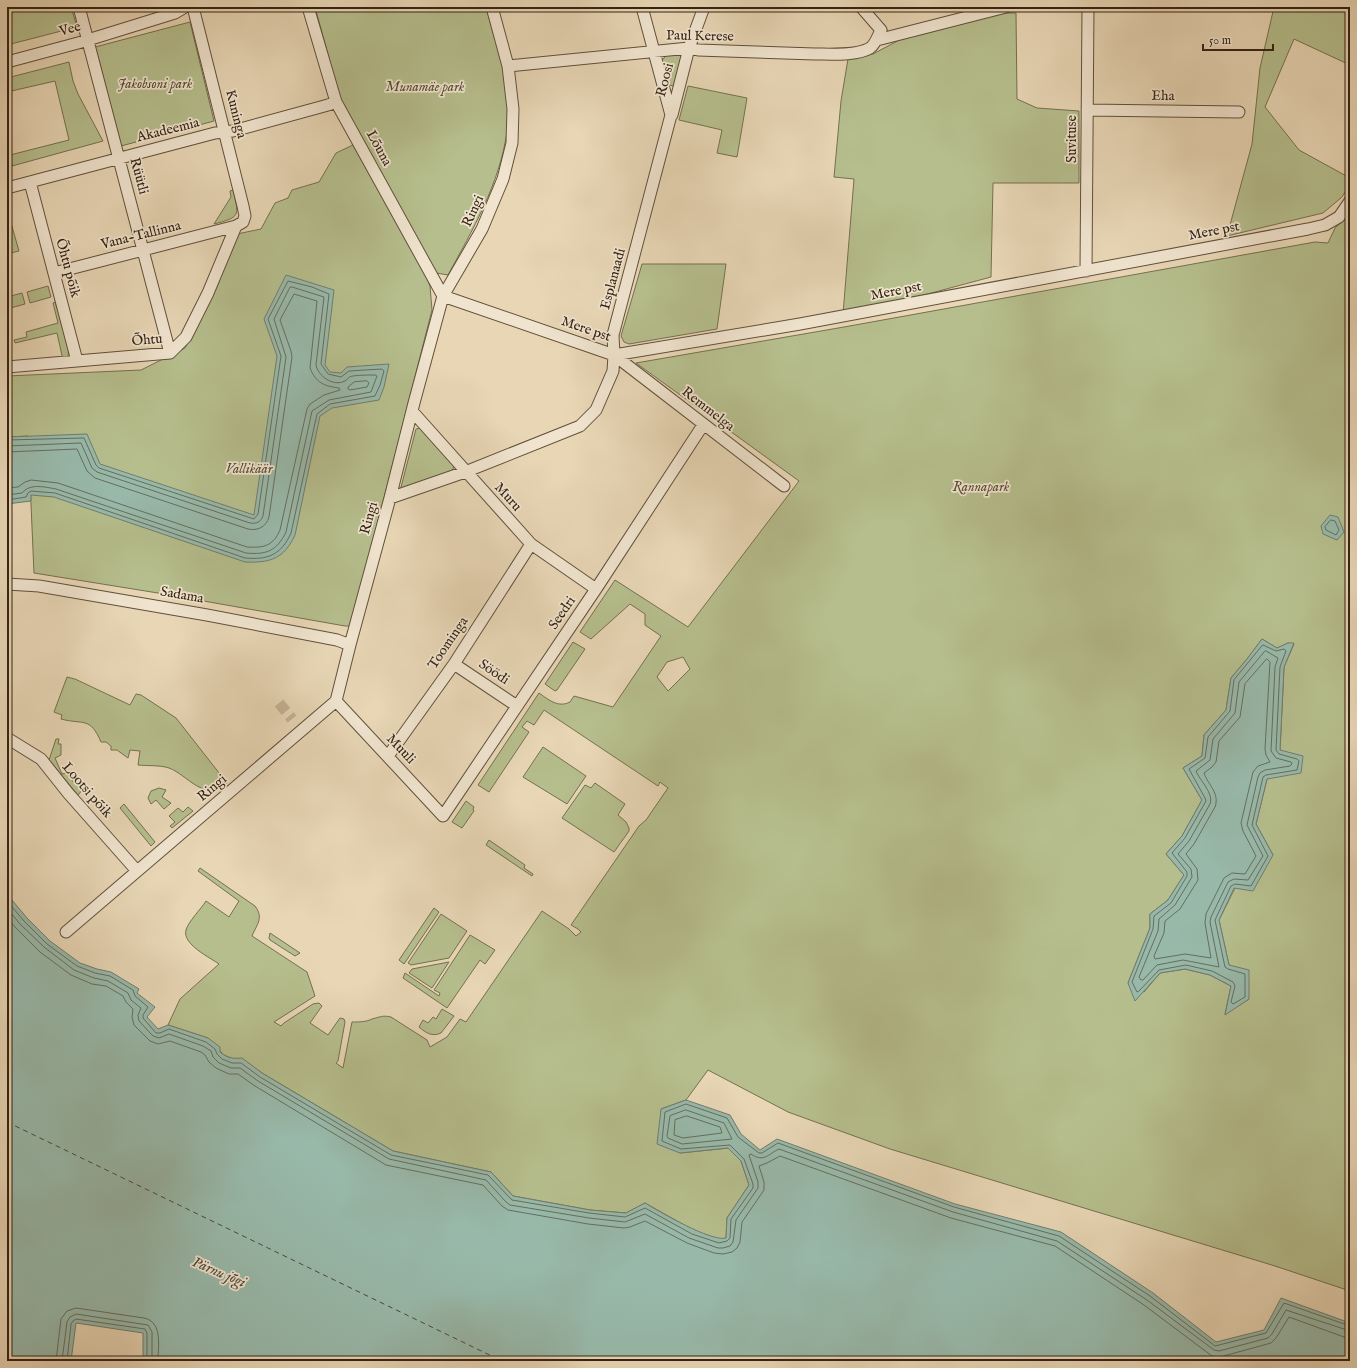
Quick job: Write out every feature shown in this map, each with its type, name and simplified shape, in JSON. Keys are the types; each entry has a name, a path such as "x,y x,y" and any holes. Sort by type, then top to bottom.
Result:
{"street":[{"name":"Rüütli","path":"79,7 86,40 144,250 170,353"},
{"name":"Vee","path":"7,62 175,13 184,7"},
{"name":"Kuninga","path":"192,7 245,216 243,222 236,226"},
{"name":"Lõuna","path":"308,7 336,102 443,296"},
{"name":"Ringi","path":"66,932 336,701 443,296 482,229 503,179 512,143 513,109 508,66 492,7"},
{"name":"Esplanaadi","path":"390,498 465,472 580,426 596,410 613,371 613,335 671,115 642,7"},
{"name":"Roosi","path":"671,115 689,48 704,7"},
{"path":"862,7 879,35 1006,7"},
{"name":"Suvituse","path":"1086,271 1088,7"},
{"name":"Paul Kerese","path":"508,66 654,50 689,48 698,50 790,54 834,54 862,51 870,48 879,35"},
{"name":"Akadeemia","path":"7,188 224,131 233,131 336,102"},
{"name":"Eha","path":"1087,110 1239,112"},
{"name":"Õhtu põik","path":"30,182 77,361"},
{"name":"Mere pst","path":"443,296 614,355 800,324 1308,229 1325,225 1339,217 1350,201"},
{"name":"Vana-Tallinna","path":"54,273 236,226"},
{"name":"Õhtu","path":"7,367 170,353 186,337 208,293 236,226"},
{"name":"Remmelga","path":"614,355 784,486"},
{"name":"Muru","path":"412,411 531,544 596,589"},
{"name":"Seedri","path":"443,816 596,589 703,424"},
{"name":"Toominga","path":"388,756 454,664 531,544"},
{"name":"Sadama","path":"7,584 38,586 207,615 337,640 350,645"},
{"name":"Söödi","path":"454,664 517,706"},
{"name":"Muuli","path":"336,701 443,816"},
{"name":"Lootsi põik","path":"7,738 41,759 68,793 138,871"}],"green space":[{"path":"7,7 71,7 77,27 7,45"},
{"name":"Munamäe park","path":"315,7 486,7 507,87 509,107 507,132 498,170 484,206 476,224 448,275 436,273 341,102"},
{"path":"1274,7 1350,7 1350,65 1294,39 1265,107 1299,150 1350,178 1350,184 1342,197 1323,213 1227,236 1252,144 1260,68"},
{"path":"1000,13 1016,13 1017,99 1037,108 1079,111 1079,183 993,183 991,277 883,306 843,314 854,179 834,177 841,101 848,59 873,54 903,38"},
{"name":"Jakobsoni park","path":"190,22 214,121 121,146 95,47"},
{"path":"667,55 680,55 681,57 674,86 669,85 661,61"},
{"path":"69,62 73,81 78,94 103,141 12,166 10,155 69,140 55,81 7,92 7,78"},
{"path":"688,86 747,98 737,157 717,153 722,130 679,120"},
{"name":"Vallikäär","path":"353,145 425,272 430,286 432,310 352,623 349,626 345,626 34,573 28,436 7,437 7,376 141,370 185,348 198,325 237,234 261,229 275,203 288,198 292,190 319,182 336,153"},
{"path":"233,190 237,210 236,214 229,219 214,224 231,197 230,191"},
{"name":"Rannapark","path":"1350,214 1350,1291 1275,1266 890,1149 788,1112 708,1070 686,1100 661,1109 680,1153 729,1148 741,1161 749,1185 727,1218 726,1238 720,1240 693,1230 645,1203 626,1213 590,1210 513,1196 491,1172 393,1151 262,1073 242,1059 233,1059 224,1055 208,1038 168,1025 180,999 219,964 197,950 188,940 186,930 189,923 206,901 229,917 239,901 198,871 200,868 255,906 258,910 259,921 252,936 307,972 315,996 274,1022 281,1026 313,1004 319,1003 322,1006 310,1023 328,1035 340,1018 344,1019 345,1022 338,1061 336,1063 343,1068 352,1022 365,1021 384,1016 391,1017 427,1040 430,1047 447,1037 460,1019 466,1022 542,911 569,929 576,936 581,932 571,925 639,826 646,820 668,788 660,782 658,786 544,710 534,725 527,721 522,727 529,732 489,792 478,785 539,693 550,701 558,704 566,704 570,702 574,696 613,707 661,636 645,625 645,614 630,604 591,639 580,632 615,580 688,627 799,481 636,363 1315,242 1328,243 1335,228","holes":["1262,639 1277,648 1288,643 1294,644 1284,667 1280,750 1267,779 1256,824 1273,855 1235,888 1219,920 1229,965 1249,999 1225,1014 1231,986 1210,975 1185,969 1160,973 1144,992 1128,983 1150,928 1150,914 1168,900 1184,875 1166,854 1182,836 1202,800 1183,768 1202,756 1204,735 1226,710 1231,678","683,657 690,669 668,691 657,677 667,662"]},
{"path":"11,223 19,251 7,254 7,224"},
{"path":"642,264 726,264 717,329 629,344 624,342 621,336"},
{"path":"48,286 51,297 30,303 27,292"},
{"path":"22,293 25,304 7,309 7,297"},
{"path":"55,302 67,339 68,354 67,359 63,360 57,333 15,343 14,340 27,337 26,332 58,323 53,303"},
{"path":"420,428 454,466 452,471 400,491 416,429"},
{"path":"573,642 585,649 555,691 545,684"},
{"path":"67,677 75,679 130,705 136,694 141,695 176,718 227,783 219,788 211,790 204,789 196,786 176,771 169,768 138,765 140,751 130,750 128,758 117,750 111,750 111,746 106,742 101,742 93,728 89,725 61,719 62,715 54,712"},
{"path":"56,739 59,739 58,744 61,744 61,755 55,758 62,774 67,773 74,783 84,788 78,795 49,760"},
{"path":"543,747 586,776 567,804 523,777"},
{"path":"595,783 625,804 618,815 626,822 629,831 614,852 562,818 585,785 591,788"},
{"path":"159,788 166,790 162,797 171,803 164,809 156,800 151,804 148,798 151,791"},
{"path":"466,801 474,807 474,811 462,828 452,822"},
{"path":"124,804 155,842 151,846 120,808"},
{"path":"188,807 193,811 172,828 170,826 175,822 169,816 178,808 183,812"},
{"path":"489,840 525,865 524,868 533,874 532,876 486,845"},
{"path":"434,908 439,912 404,964 399,960"},
{"path":"441,914 467,931 449,958 411,965 408,963"},
{"path":"270,933 300,953 295,956 270,940"},
{"path":"470,935 495,950 485,964 480,960 447,1008 403,978 405,973 439,996 440,993 434,990"},
{"path":"449,962 432,988 409,973 412,969"},
{"path":"442,1009 454,1016 441,1033 435,1035 429,1034 419,1027 423,1020 428,1023 433,1017 436,1019"}],"water":[{"path":"286,275 334,290 325,365 330,372 341,373 347,367 389,364 384,387 379,400 332,408 320,416 295,535 291,543 281,554 275,558 262,562 245,562 54,497 31,495 31,501 7,504 7,437 87,434 100,464 254,515 277,356 264,319"},
{"path":"1330,515 1338,517 1344,532 1337,540 1323,534 1321,526"},
{"path":"1262,639 1277,648 1288,643 1294,643 1284,667 1280,750 1303,756 1301,773 1267,779 1256,824 1273,855 1253,891 1234,888 1219,920 1229,965 1249,970 1249,999 1225,1015 1231,986 1210,975 1185,969 1160,973 1135,1001 1128,983 1150,928 1150,914 1168,900 1184,875 1166,854 1182,836 1202,800 1183,768 1202,756 1204,735 1226,710 1231,678"},
{"name":"Pärnu jõgi","path":"7,894 27,918 50,941 80,963 111,972 139,989 137,993 155,1007 147,1017 158,1029 168,1025 208,1038 220,1047 220,1052 225,1056 242,1058 262,1073 393,1151 491,1172 513,1196 590,1210 626,1213 645,1203 698,1231 719,1238 726,1238 727,1218 749,1185 741,1161 728,1148 680,1153 657,1144 661,1109 686,1100 730,1115 741,1134 760,1150 777,1139 955,1204 1061,1232 1153,1293 1216,1342 1264,1330 1281,1298 1350,1323 1350,1361 143,1361 143,1333 76,1323 71,1361 7,1361"}],"ferry route":[{"path":"7,1122 502,1361"}],"tunnel":[{"path":"279,703 292,719"}]}
